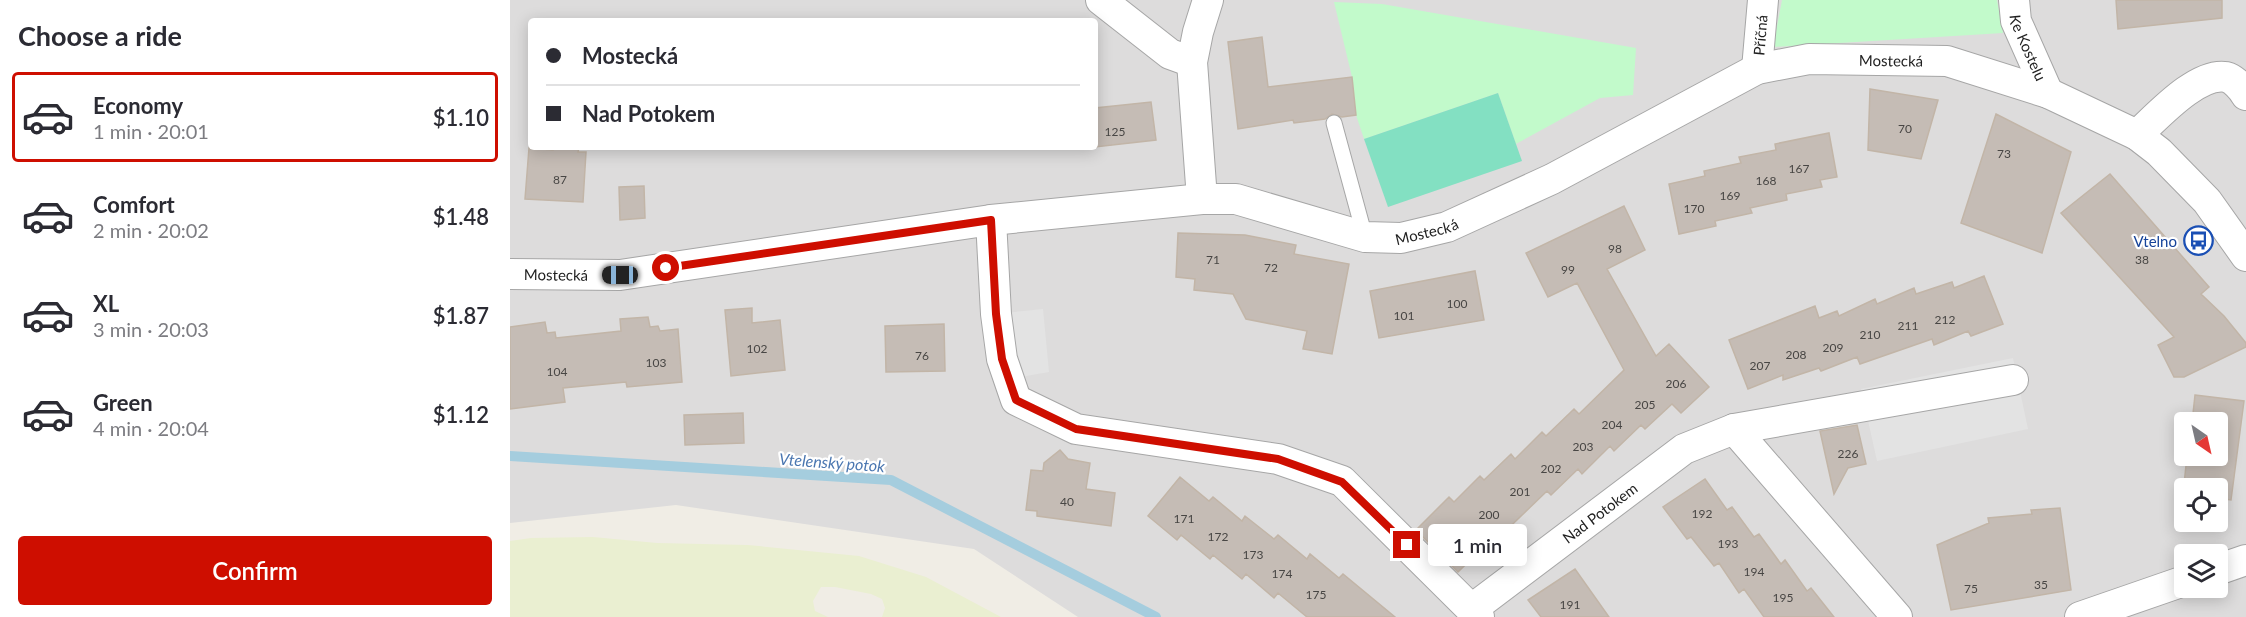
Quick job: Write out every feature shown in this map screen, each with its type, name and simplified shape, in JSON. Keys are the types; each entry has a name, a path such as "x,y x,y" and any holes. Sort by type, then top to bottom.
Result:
{"street":[{"path":"1101,0 1170,54 1192,62"},
{"path":"1202,199 1192,62 1208,0"},
{"name":"Příčná","path":"1757,69 1763,0"},
{"name":"Ke Kostelu","path":"2014,0 2016,21 2049,93"},
{"name":"Mostecká","path":"510,274 620,275 991,220 1202,199 1236,199 1365,237 1401,238 1447,228 1552,179 1757,69 1809,59 1947,61 2049,93 2137,135 2159,152 2207,201 2246,256"},
{"path":"2137,135 2192,87 2213,78 2227,77 2241,87 2246,95"},
{"name":"Nad Potokem","path":"991,220 996,314 1002,359 1016,400 1076,429 1278,459 1342,482 1476,613 1684,449 1734,429 2013,380"},
{"path":"1734,429 1897,617"},
{"path":"2228,566 2246,560"},
{"path":"2080,617 2174,585"}],"lane":[{"path":"1334,123 1365,237"}],"shaded area":[{"path":"510,0 2246,0 2246,617 1078,617 974,549 676,505 510,523"},
{"path":"1043,309 1049,372 1009,379 996,314"},
{"path":"2013,358 2028,429 1877,461 1861,389"}],"green space":[{"path":"1782,0 1997,0 2003,33 1773,47"},
{"path":"1334,2 1382,4 1636,48 1633,95 1600,98 1516,144 1498,93 1364,139 1356,115 1352,77"},
{"path":"1498,93 1522,161 1388,207 1364,139"},
{"path":"593,537 657,543 748,545 859,556 926,577 1001,617 882,617 885,608 882,599 871,594 835,587 821,587 813,601 815,611 828,617 510,617 510,541 531,538"}],"building":[{"path":"2116,0 2222,0 2222,18 2118,29"},
{"path":"1262,37 1268,87 1352,77 1356,115 1342,117 1332,114 1325,119 1294,123 1293,120 1238,129 1228,42"},
{"path":"1870,89 1938,100 1921,159 1868,150"},
{"path":"1151,102 1156,140 1098,147 1098,108"},
{"path":"1996,114 2071,152 2042,253 1961,223"},
{"path":"1829,133 1837,177 1820,180 1822,187 1786,194 1787,200 1750,208 1752,213 1715,221 1716,226 1679,234 1669,184 1705,176 1704,171 1741,163 1739,157 1776,150 1775,144"},
{"path":"529,150 586,152 583,202 525,199"},
{"path":"2110,174 2209,287 2201,294 2224,316 2246,343 2246,347 2184,377 2174,377 2158,345 2174,337 2061,213"},
{"path":"644,186 645,218 620,220 619,187"},
{"path":"1624,206 1645,250 1607,269 1656,356 1669,344 1709,387 1681,413 1672,404 1645,429 1641,425 1614,451 1610,446 1582,474 1578,469 1551,495 1547,491 1493,543 1491,540 1458,572 1416,530 1449,497 1454,502 1480,476 1484,480 1511,454 1515,459 1542,432 1546,436 1574,409 1579,414 1624,370 1577,283 1548,297 1526,253"},
{"path":"1178,233 1245,235 1296,245 1294,254 1349,264 1332,354 1303,349 1307,331 1246,319 1233,294 1194,290 1195,279 1176,277"},
{"path":"1475,271 1484,320 1379,338 1370,291"},
{"path":"1984,276 2003,324 1971,336 1968,331 1934,345 1932,339 1860,364 1857,357 1821,371 1819,368 1783,380 1783,375 1748,389 1729,340 1815,306 1819,318 1837,311 1839,316 1875,299 1877,304 1914,288 1916,294 1952,282 1954,288"},
{"path":"752,308 752,323 780,320 785,370 731,376 725,310"},
{"path":"648,317 650,327 658,326 660,331 678,329 682,382 627,387 626,382 563,388 565,402 510,409 510,327 545,322 547,333 555,332 556,338 621,331 620,319"},
{"path":"944,324 945,371 886,372 885,326"},
{"path":"2195,395 2244,401 2231,500 2228,500 2228,478 2185,478 2186,466 2228,466 2228,412 2193,412"},
{"path":"743,413 744,443 685,445 684,415"},
{"path":"1857,425 1866,464 1848,468 1834,494 1820,431"},
{"path":"1060,450 1068,459 1090,463 1086,489 1115,493 1111,526 1037,516 1037,511 1026,510 1031,470 1043,471 1044,463"},
{"path":"1180,477 1209,501 1213,497 1242,521 1245,516 1274,539 1278,535 1307,559 1310,554 1339,578 1343,574 1395,617 1307,617 1278,593 1274,598 1246,574 1242,579 1213,555 1210,559 1181,535 1177,540 1148,516"},
{"path":"1705,479 1727,510 1732,507 1754,537 1759,534 1781,564 1785,560 1807,591 1811,588 1834,617 1764,617 1744,589 1739,593 1719,563 1714,566 1691,537 1687,539 1663,507"},
{"path":"2060,508 2071,590 1951,610 1937,545 1989,523 1988,518 2032,514 2031,510"},
{"path":"1575,569 1609,617 1541,617 1528,600"}],"waterway":[{"name":"Vtelenský potok","path":"510,456 891,480 1156,617"}],"place":[{"name":"Vtelno","path":"2198,241"}],"route":[{"path":"666,268 991,220 996,314 1002,359 1016,400 1076,429 1278,459 1342,482 1407,545"}]}
